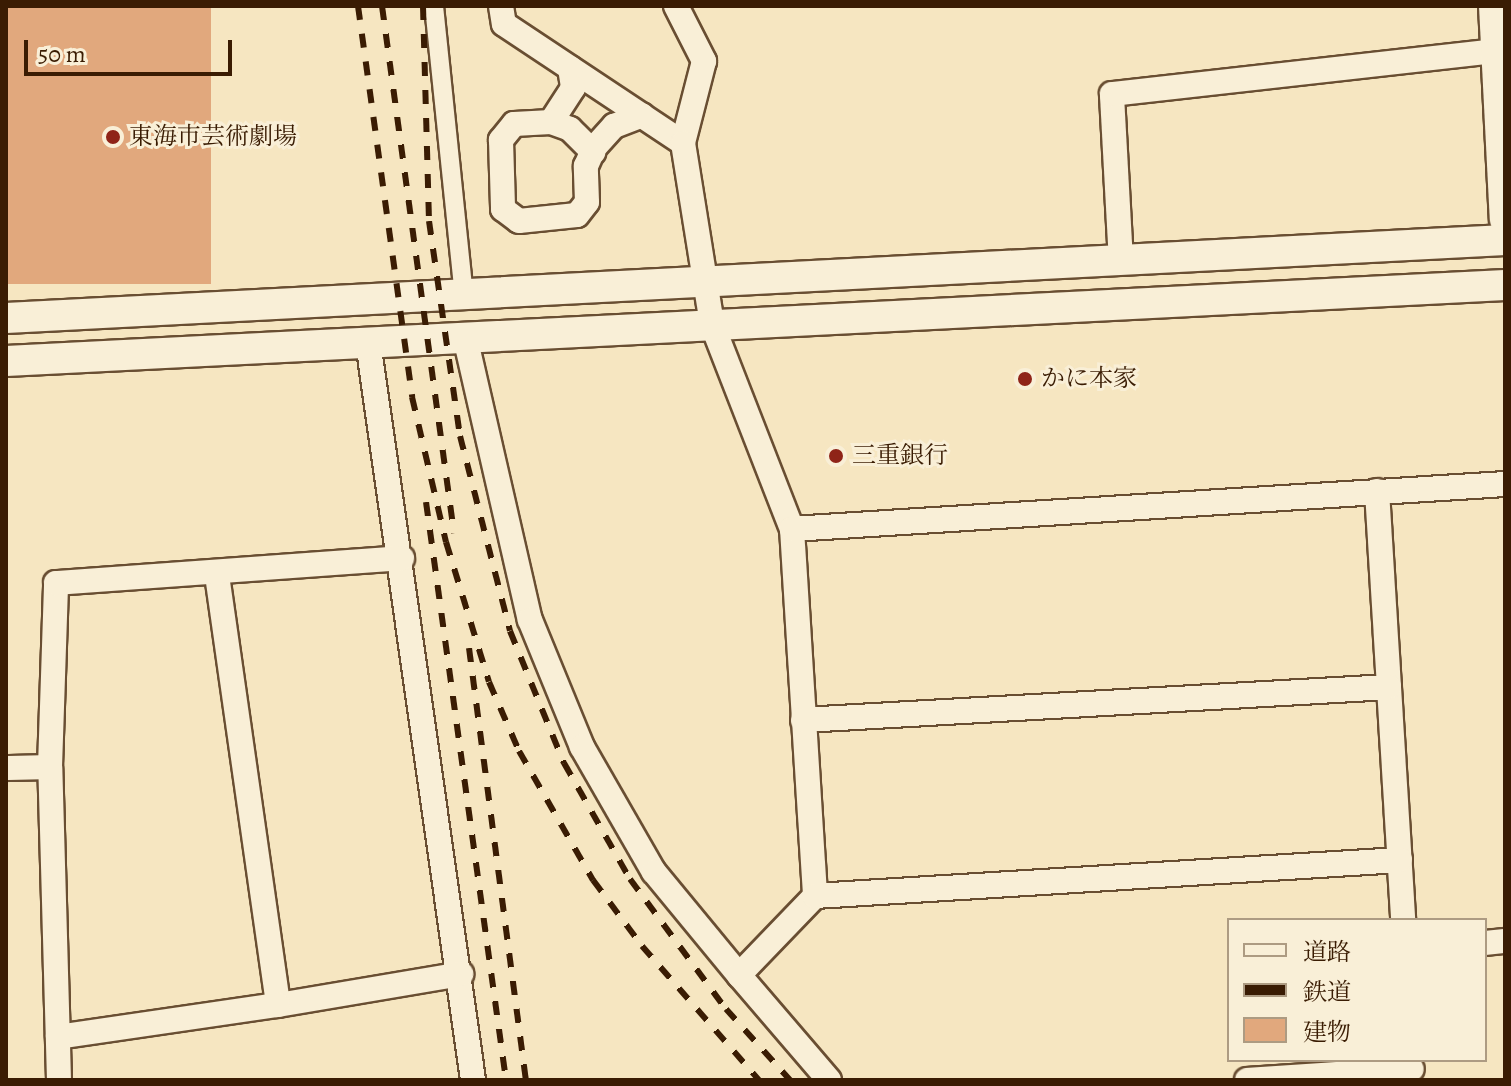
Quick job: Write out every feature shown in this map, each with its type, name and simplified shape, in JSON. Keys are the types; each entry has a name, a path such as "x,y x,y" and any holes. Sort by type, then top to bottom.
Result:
{"street":[{"path":"434,6 464,296"},
{"path":"501,6 504,24 683,143"},
{"path":"676,6 704,61 683,143 712,324 792,529 815,896"},
{"path":"1494,6 1500,51 1505,220"},
{"path":"1121,262 1112,94 1500,51"},
{"path":"551,122 573,88 570,68"},
{"path":"593,152 570,129 551,122 514,124 501,140 503,209 519,221 577,215 587,202 586,166 593,152 614,126 642,115"},
{"path":"6,318 1505,240"},
{"path":"6,361 1505,285"},
{"path":"465,337 530,620 582,747 654,872 829,1080"},
{"path":"368,342 402,558 473,1080"},
{"path":"792,529 1505,484"},
{"path":"1377,491 1403,918"},
{"path":"59,1080 50,767 56,583 217,575 402,558"},
{"path":"217,575 278,1005"},
{"path":"803,720 1389,687"},
{"path":"6,768 50,767"},
{"path":"739,975 815,896 1400,860"},
{"path":"58,1037 461,974"},
{"path":"1247,1080 1412,1070"}],"building":[{"name":"東海市芸術劇場","path":"6,6 211,6 211,284 6,284"}],"railway":[{"path":"358,6 412,397 446,542 489,682 519,751 593,880 642,946 759,1080"},
{"path":"382,6 454,533"},
{"path":"423,6 429,221 460,436 510,631 564,763 630,879 726,1009 790,1080"},
{"path":"426,502 506,1080"},
{"path":"469,648 526,1080"}],"place":[{"name":"東海市芸術劇場","path":"113,137"},
{"name":"かに本家","path":"1025,379"},
{"name":"三重銀行","path":"836,456"}]}
